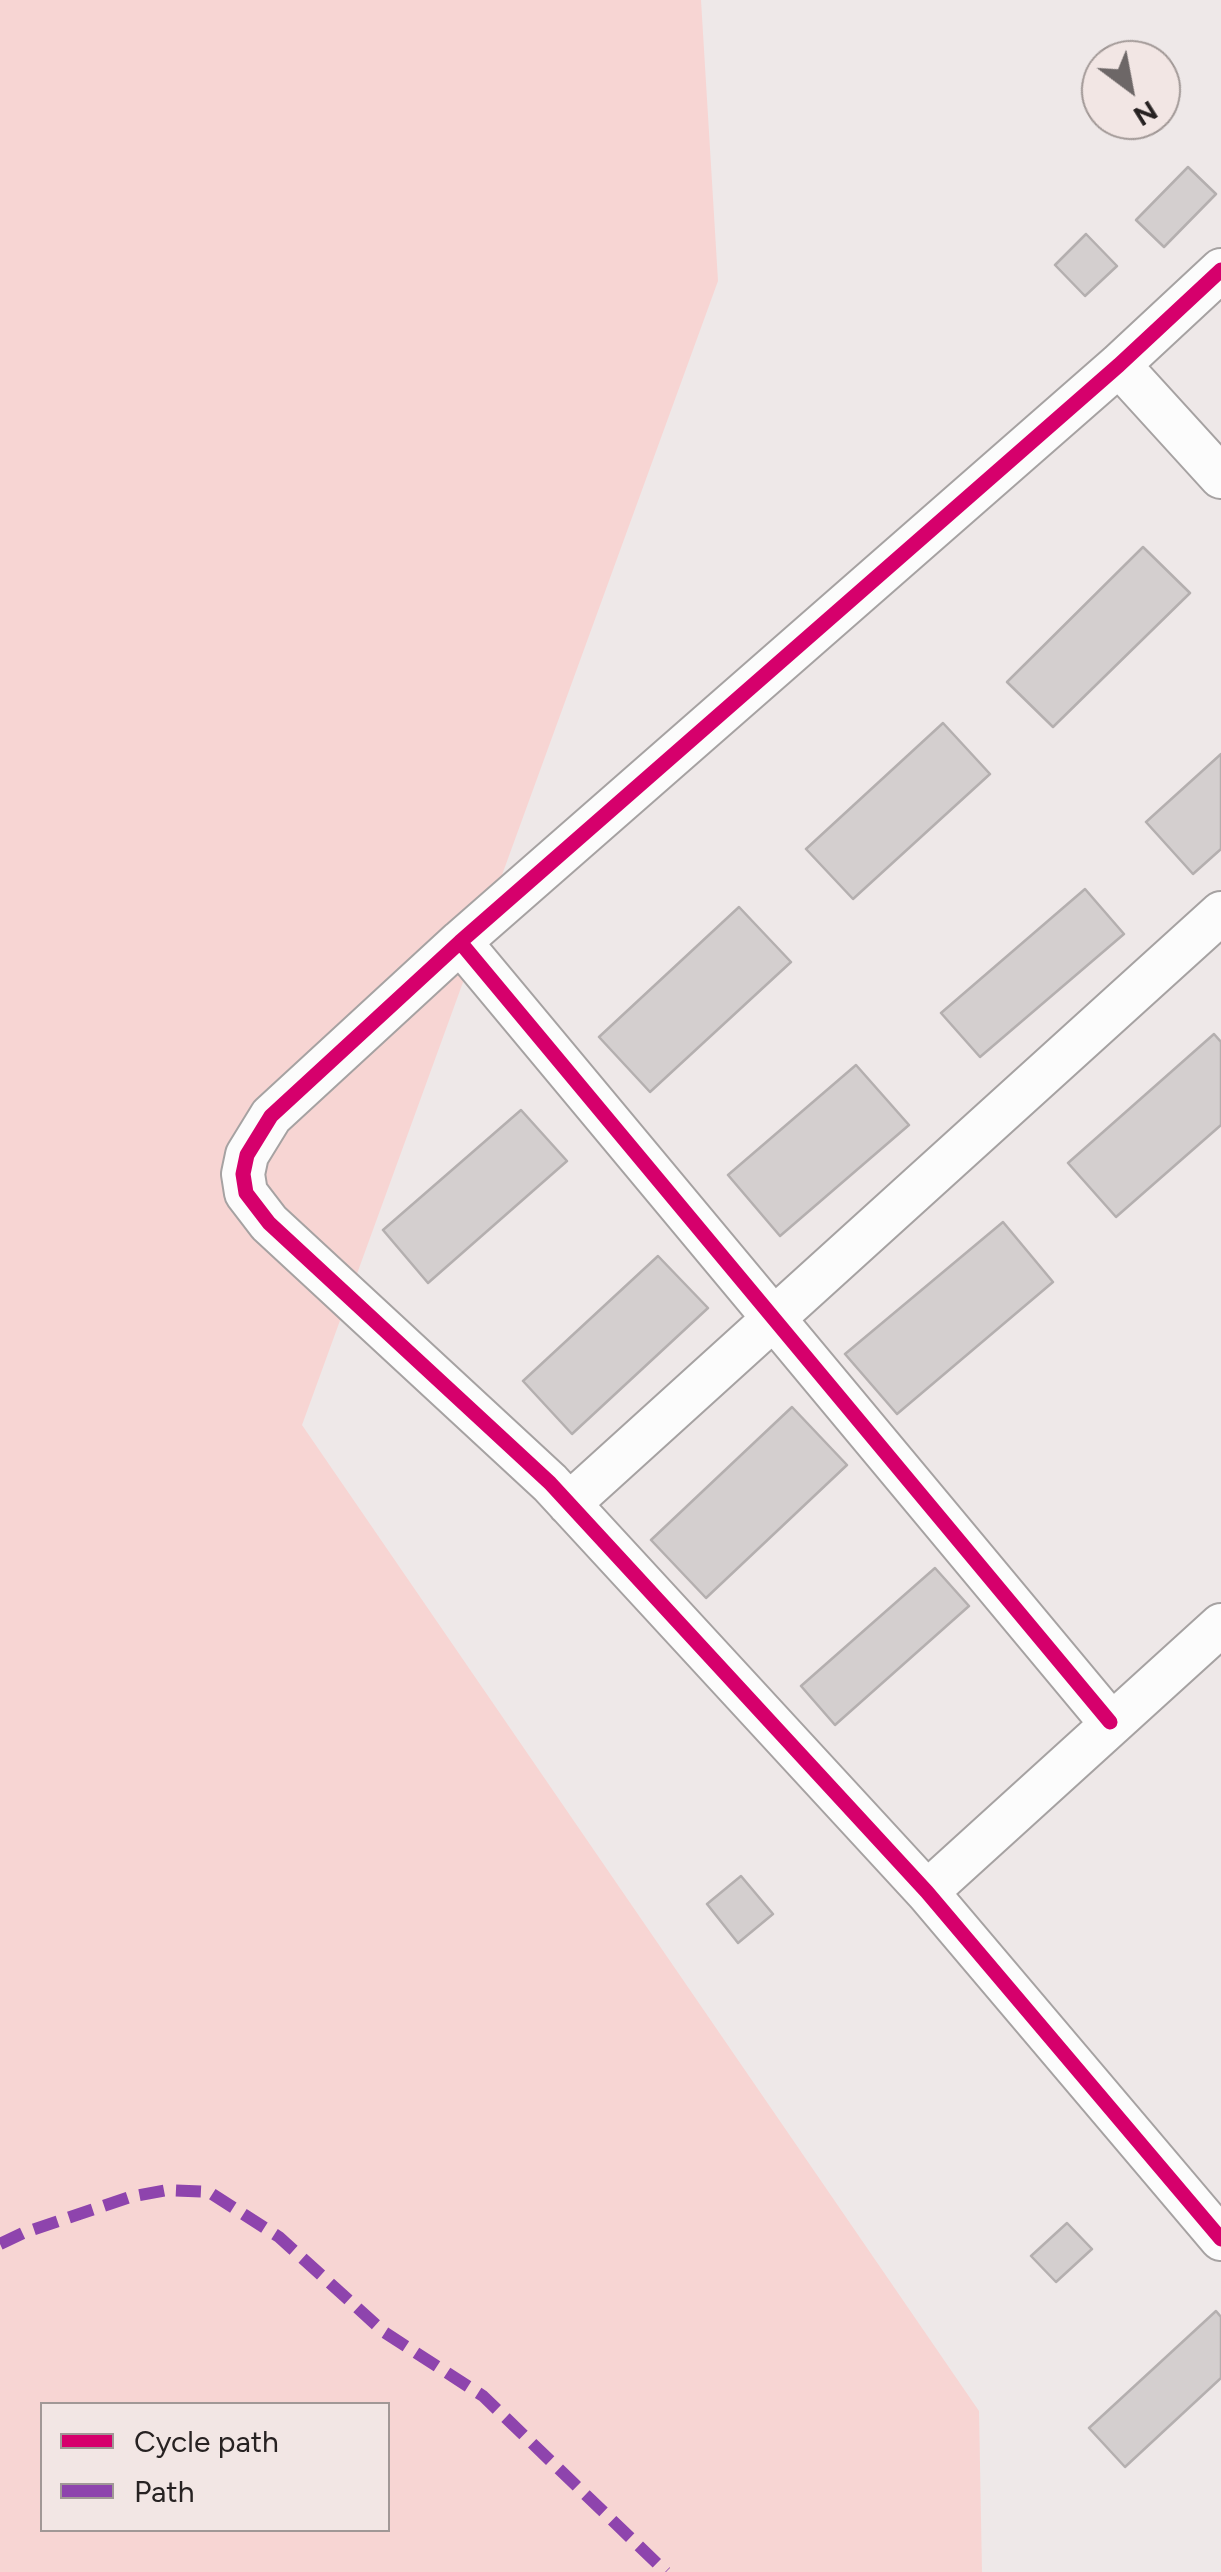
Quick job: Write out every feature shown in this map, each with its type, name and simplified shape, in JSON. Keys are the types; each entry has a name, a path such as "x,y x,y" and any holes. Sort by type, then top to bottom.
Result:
{"street":[{"path":"1221,270 460,942 271,1116 246,1156 243,1174 246,1193 269,1222 569,1504 927,1892 1221,2239"},
{"path":"1119,364 1221,477"},
{"path":"569,1504 1221,913"},
{"path":"460,942 1110,1722"},
{"path":"927,1892 1221,1625"}],"shaded area":[{"path":"0,0 701,0 718,281 302,1425 979,2411 982,2572 0,2572"}],"building":[{"path":"1188,167 1216,194 1164,247 1136,220"},
{"path":"1086,234 1117,266 1085,296 1055,265"},
{"path":"1143,547 1190,593 1053,727 1007,682"},
{"path":"943,723 990,774 853,899 806,849"},
{"path":"1221,754 1221,849 1193,874 1146,822"},
{"path":"1085,889 1124,934 980,1057 941,1013"},
{"path":"739,907 791,962 650,1092 599,1037"},
{"path":"1214,1034 1221,1042 1221,1125 1116,1217 1068,1163"},
{"path":"856,1065 909,1125 780,1236 728,1175"},
{"path":"521,1110 567,1161 428,1283 383,1230"},
{"path":"1003,1222 1053,1282 897,1414 845,1354"},
{"path":"658,1256 708,1308 572,1434 523,1381"},
{"path":"792,1407 847,1465 706,1598 651,1540"},
{"path":"935,1568 969,1606 835,1725 801,1686"},
{"path":"741,1876 773,1914 738,1943 707,1904"},
{"path":"1067,2223 1092,2249 1056,2282 1031,2256"},
{"path":"1216,2311 1221,2317 1221,2378 1125,2467 1089,2428"}],"marked path":[{"path":"0,2244 130,2197 167,2190 209,2192 279,2237 384,2332 483,2396 666,2572"}],"cycle path":[{"path":"1221,270 1119,365 460,942 271,1116 247,1155 243,1174 246,1193 269,1223 550,1483 927,1892 1221,2239"},
{"path":"460,942 1110,1722"}]}
